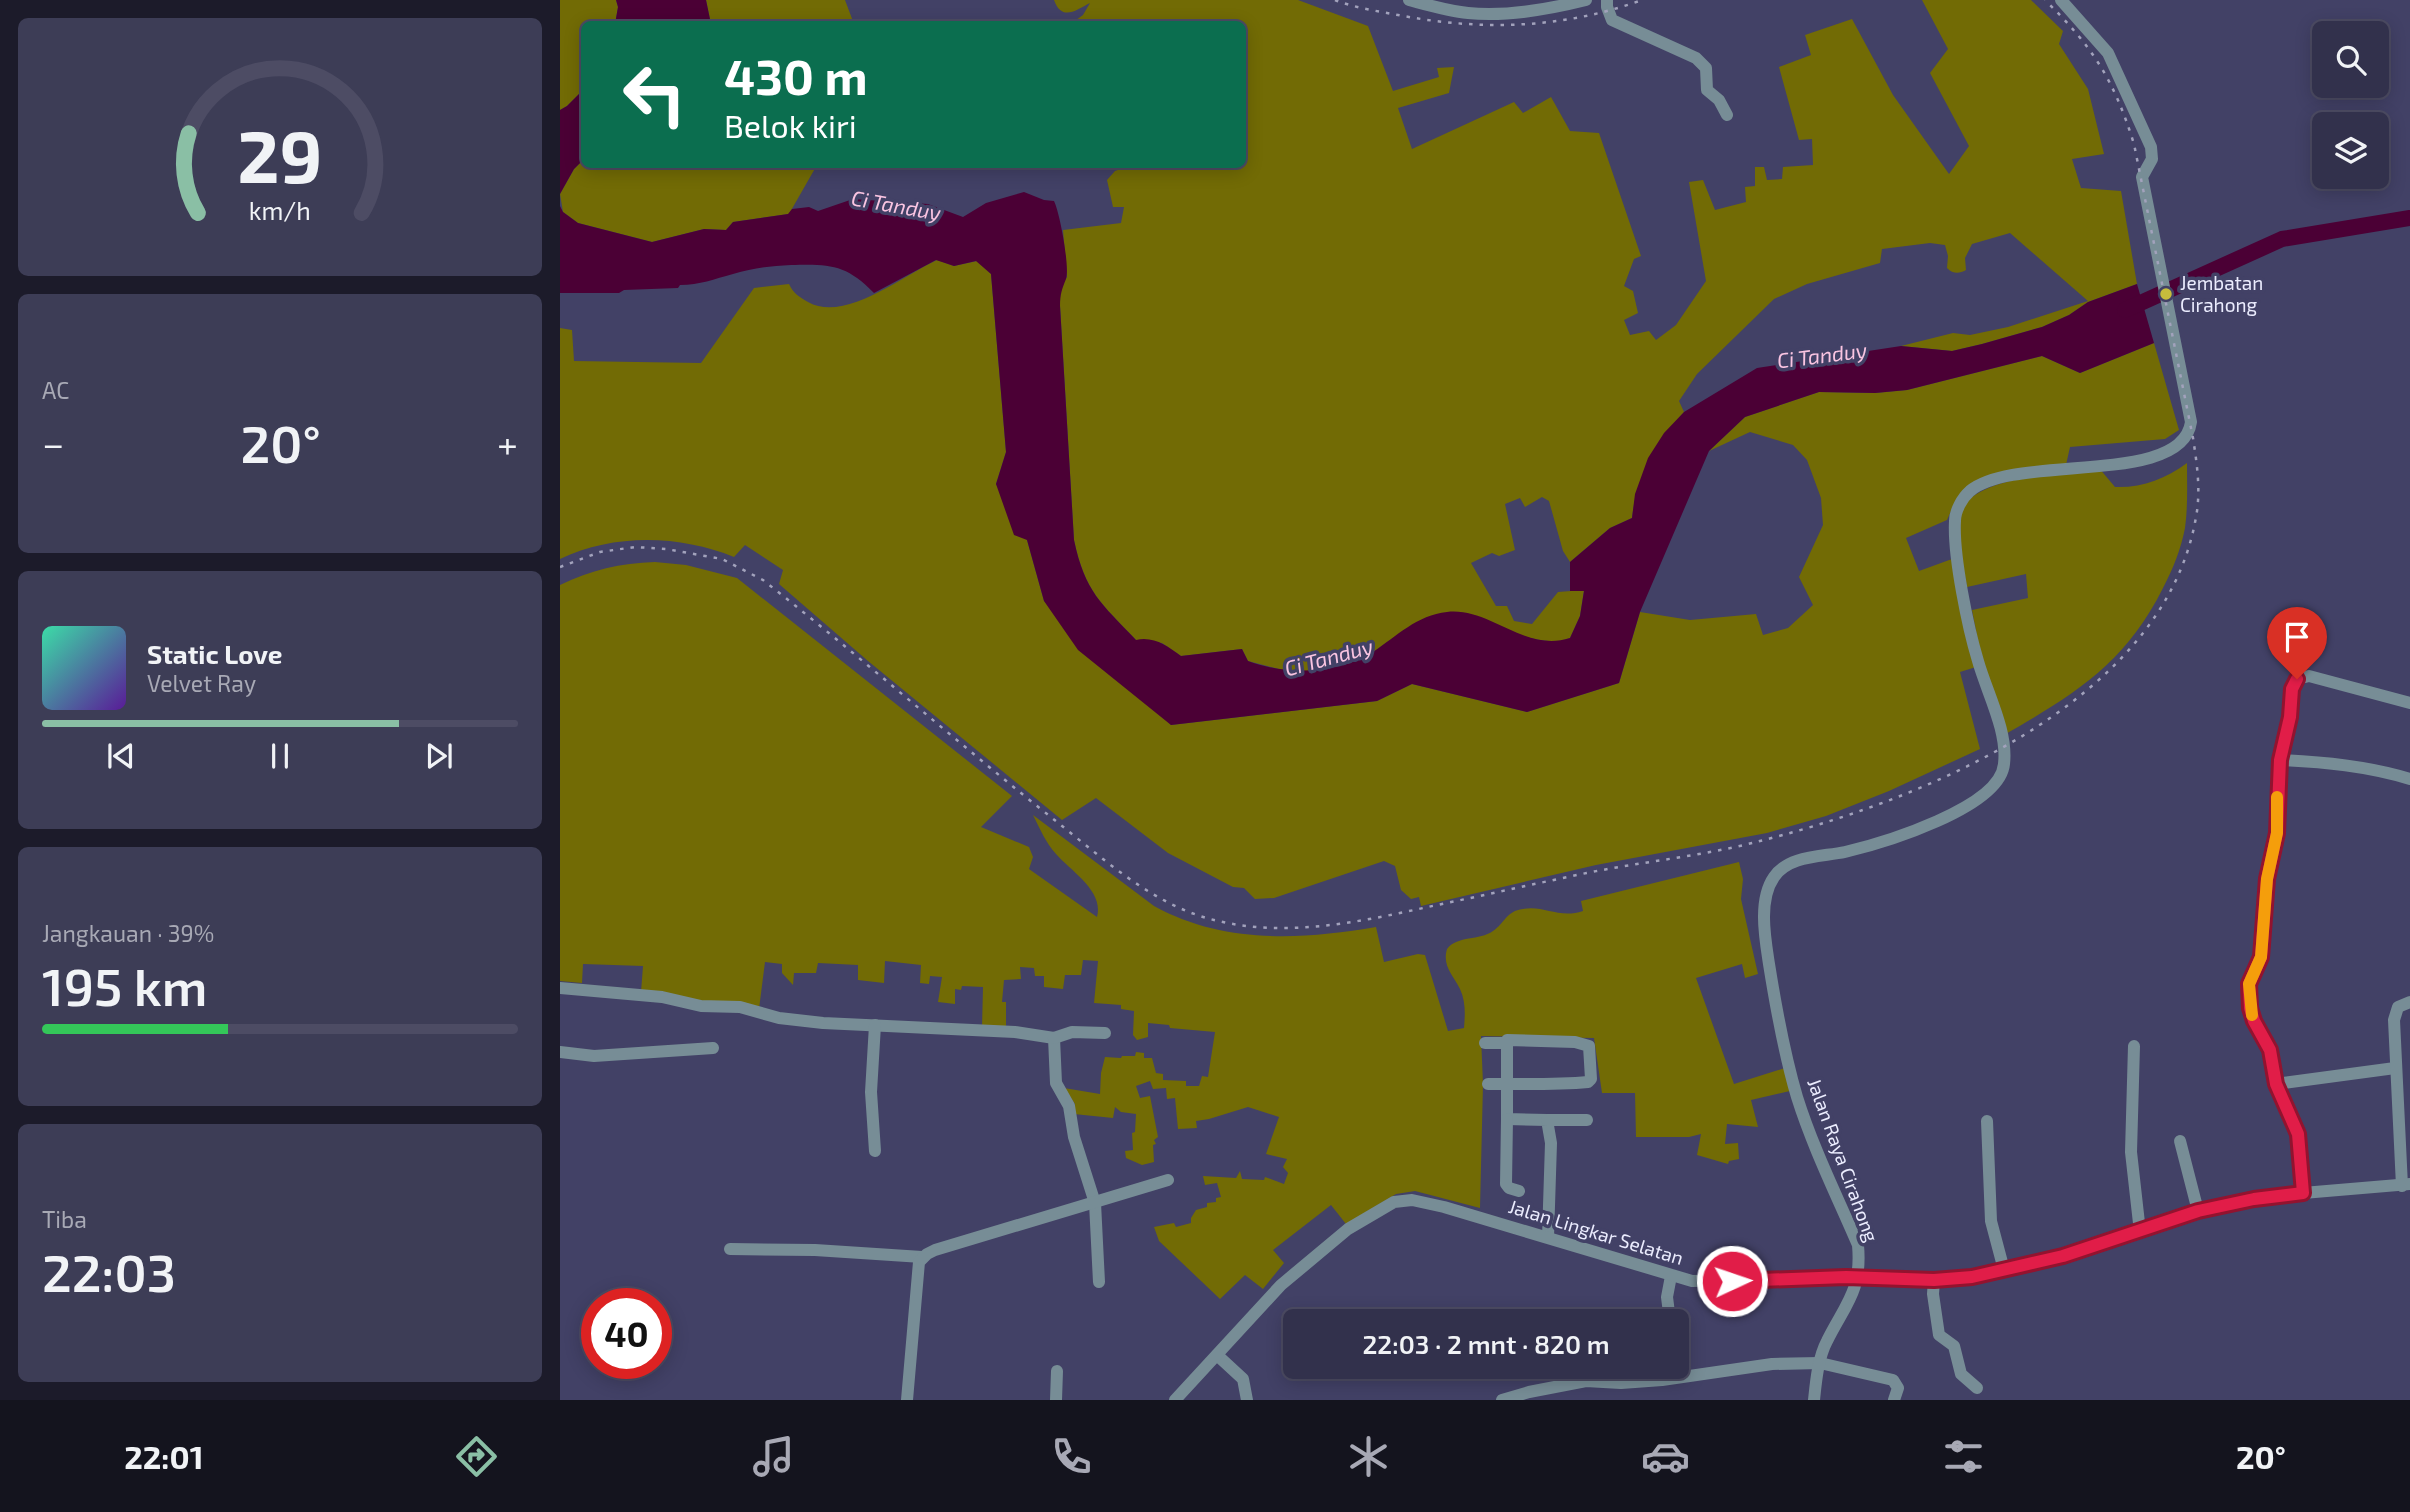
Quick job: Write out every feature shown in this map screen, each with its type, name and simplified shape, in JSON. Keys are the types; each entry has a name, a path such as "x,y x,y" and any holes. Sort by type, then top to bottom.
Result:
{"street":[{"path":"1409,0 1480,14 1559,6 1586,0"},
{"path":"1607,0 1612,20 1696,58 1706,68 1707,90 1719,100 1727,115"},
{"name":"Jalan Raya Cirahong","path":"1814,1400 1826,1343 1859,1277 1858,1245 1816,1147 1789,1067 1773,995 1765,940 1768,890 1774,877 1792,863 1882,841 1925,825 1982,797 2001,778 2004,745 1972,637 1954,519 1960,504 1970,491 1980,485 2028,471 2134,463 2180,443 2190,431 2191,422 2142,177 2152,154 2139,114 2108,53 2062,0"},
{"path":"2303,1193 2298,1134 2276,1084 2270,1050 2250,1008 2249,984 2261,957 2267,879 2277,833 2280,760 2290,717 2292,689 2300,677 2331,681 2410,703"},
{"path":"2280,760 2332,762 2385,771 2410,779"},
{"path":"560,988 662,997 701,1006 740,1007 779,1018 823,1023 1015,1032 1054,1038 1062,1033 1072,1032 1105,1033"},
{"path":"2406,1185 2395,1068 2395,1011 2400,1005 2410,1002"},
{"path":"875,1025 871,1092 875,1151"},
{"path":"1054,1038 1056,1083 1069,1106 1074,1137 1095,1203 1099,1282"},
{"path":"1485,1043 1507,1043 1507,1040 1587,1043 1592,1055 1591,1079 1588,1082 1488,1084"},
{"path":"1507,1043 1506,1184 1519,1191"},
{"path":"2134,1046 2132,1159 2140,1232"},
{"path":"560,1052 594,1055 713,1048"},
{"path":"2276,1084 2395,1068"},
{"path":"1507,1119 1587,1120"},
{"path":"1547,1120 1550,1143 1548,1237"},
{"path":"1987,1121 1991,1221 2004,1270"},
{"path":"2179,1141 2198,1211"},
{"path":"730,1249 815,1250 922,1257 936,1250 1168,1180"},
{"name":"Jalan Lingkar Selatan","path":"1175,1400 1281,1285 1348,1229 1394,1202 1412,1200 1444,1207 1671,1276 1703,1282 1859,1277 1934,1280 2004,1270 2049,1260 2198,1211 2242,1201 2406,1185"},
{"path":"907,1400 919,1262 922,1257"},
{"path":"1668,1309 1667,1297 1671,1276"},
{"path":"1934,1280 1933,1294 1939,1335 1952,1343 1961,1374 1977,1388"},
{"path":"1217,1355 1242,1379 1247,1400"},
{"path":"1689,1371 1820,1363 1893,1380 1898,1388 1894,1400"},
{"path":"1056,1400 1057,1371"},
{"path":"1502,1400 1586,1381 1621,1383 1641,1379"}],"shaded area":[{"path":"560,0 616,0 618,7 616,21 581,21 581,92 560,110"},
{"path":"706,0 845,0 853,21 710,21"},
{"path":"1054,0 1298,0 1368,26 1393,91 1439,77 1437,68 1454,67 1449,93 1398,108 1412,149 1514,102 1523,113 1551,97 1570,131 1599,133 1641,256 1634,259 1624,286 1633,291 1638,313 1624,320 1630,335 1649,331 1656,340 1676,325 1706,281 1689,182 1703,180 1715,210 1746,202 1745,187 1755,186 1755,167 1764,167 1767,180 1782,179 1783,167 1813,165 1812,139 1799,140 1779,67 1811,55 1805,35 1852,19 1893,95 1949,174 1969,146 1930,73 1948,49 1922,0 2031,0 2063,31 2059,44 2088,89 2104,154 2072,159 2081,188 2121,191 2137,284 2088,302 2069,315 2042,327 1982,344 1952,351 1901,346 1953,333 1970,335 2008,327 2088,301 2010,233 1972,244 1965,258 1966,270 1958,273 1947,268 1945,245 1930,243 1882,249 1880,263 1807,284 1774,299 1697,374 1679,401 1684,412 1649,461 1638,489 1632,518 1610,528 1570,562 1563,551 1549,501 1542,497 1525,507 1520,498 1505,504 1515,550 1499,556 1492,553 1471,563 1496,606 1507,606 1514,621 1532,624 1558,592 1584,590 1580,616 1570,638 1557,642 1520,636 1475,616 1393,638 1369,655 1316,671 1291,672 1248,661 1242,649 1181,656 1162,643 1136,640 1096,596 1078,558 1074,540 1060,305 1060,287 1067,277 1063,230 1121,223 1124,207 1113,207 1107,180 1115,171 1124,168 1246,168 1246,21 1077,21 1090,3 1070,12 1061,11"},
{"path":"581,162 581,168 815,168 789,214 733,222 726,230 704,229 652,242 578,223 563,212 560,194"},
{"path":"937,260 954,266 977,261 991,274 1006,452 996,484 1027,540 1044,601 1171,725 1377,701 1412,684 1527,712 1619,683 1640,612 1690,620 1756,614 1763,635 1788,628 1813,605 1799,577 1823,525 1821,498 1807,460 1793,445 1750,432 1709,451 1745,417 1819,392 1875,393 1907,390 2042,356 2080,373 2154,343 2179,430 2165,439 2070,447 2066,465 2028,467 1957,498 1947,520 1906,538 1919,571 1952,559 1976,667 1960,672 1980,749 1889,791 1826,816 1767,833 1596,865 1421,906 1419,897 1411,899 1401,890 1395,866 1384,861 1274,898 1255,899 1244,888 1233,887 1168,853 1096,798 1062,820 868,661 779,584 783,570 745,545 734,557 692,544 625,541 602,545 560,559 560,328 572,330 574,361 701,363 754,288 789,284 797,295 808,302 823,307 839,307 873,295"},
{"path":"2187,463 2187,512 2183,536 2170,574 2148,614 2115,657 2096,675 2004,735 1981,656 1972,610 2028,598 2026,574 1967,587 1957,530 1962,507 1975,495 1994,486 2040,475 2099,468 2115,487 2125,487 2153,481"},
{"path":"655,562 686,565 737,578 1012,796 981,827 1029,847 1033,857 1029,869 1097,917 1096,899 1091,890 1052,850 1033,815 1154,906 1207,927 1262,936 1291,936 1376,927 1384,962 1418,954 1425,955 1448,1031 1464,1028 1462,994 1446,960 1447,949 1457,942 1487,934 1517,910 1531,908 1574,913 1583,911 1581,901 1739,862 1743,879 1741,899 1758,974 1745,978 1742,964 1696,978 1734,1084 1785,1068 1790,1091 1751,1100 1758,1127 1727,1124 1725,1144 1738,1143 1739,1159 1729,1161 1728,1164 1697,1155 1701,1134 1689,1137 1636,1137 1635,1093 1602,1093 1594,1038 1481,1036 1483,1084 1480,1208 1415,1191 1396,1194 1346,1224 1331,1205 1273,1250 1284,1263 1263,1289 1245,1275 1220,1299 1159,1241 1154,1227 1174,1223 1176,1227 1191,1223 1196,1210 1207,1207 1207,1203 1216,1202 1216,1198 1221,1197 1217,1183 1205,1185 1203,1176 1236,1178 1240,1171 1242,1179 1264,1180 1265,1177 1284,1184 1288,1173 1283,1167 1287,1159 1266,1154 1279,1117 1248,1107 1196,1121 1197,1128 1178,1129 1175,1098 1167,1099 1166,1088 1153,1089 1150,1081 1136,1086 1140,1098 1150,1096 1158,1137 1153,1145 1154,1162 1142,1165 1126,1158 1125,1151 1133,1150 1132,1133 1135,1132 1136,1114 1121,1112 1115,1107 1113,1118 1074,1114 1075,1104 1064,1088 1100,1094 1105,1057 1121,1058 1135,1056 1136,1052 1144,1053 1144,1058 1152,1058 1156,1073 1163,1074 1163,1080 1186,1081 1186,1086 1199,1086 1202,1076 1208,1077 1215,1032 1148,1023 1148,1037 1137,1040 1133,1035 1134,1011 1121,1009 1121,1005 1094,1003 1098,961 1083,960 1081,975 1065,975 1063,989 1044,987 1044,976 1035,976 1034,968 1020,967 1021,979 1004,980 1002,1002 1006,1002 1006,1030 982,1028 983,987 962,986 961,990 955,989 955,1004 938,1002 942,977 930,976 929,984 920,983 921,965 885,961 884,983 858,980 858,965 818,963 816,973 794,973 793,985 782,973 782,964 765,962 759,1009 641,992 643,966 583,964 582,983 560,981 560,585 606,568"}],"water":[{"path":"616,0 706,0 710,21 616,21 618,7"},
{"path":"581,92 581,162 560,194 560,110"},
{"path":"1024,192 1054,201 1064,240 1067,273 1060,306 1074,540 1089,585 1136,640 1154,641 1181,656 1242,649 1248,661 1278,669 1328,669 1359,660 1426,617 1447,612 1478,616 1538,640 1570,638 1580,616 1584,591 1570,591 1570,562 1610,528 1632,518 1635,494 1648,458 1664,433 1684,412 1757,368 1901,346 1952,351 2042,327 2069,315 2088,302 2137,284 2154,343 2080,373 2042,356 1907,390 1875,393 1819,392 1745,417 1709,451 1640,612 1619,683 1527,712 1412,684 1377,701 1171,725 1078,650 1044,601 1027,540 1014,535 996,484 1006,452 991,274 976,261 954,266 936,260 874,293 845,271 827,266 804,265 755,269 701,283 680,285 678,288 624,290 619,293 560,293 560,206 563,212 578,223 652,242 704,229 726,230 733,222 788,214 792,209 809,207 818,211 853,199 928,204 963,217 986,203"}],"waterway":[{"name":"Ci Tanduy","path":"2125,310 2282,239 2410,218"}],"railway":[{"path":"1335,0 1366,9 1429,20 1491,25 1552,22 1612,10 1642,0"},
{"path":"560,567 600,552 635,547 666,549 722,559 763,580 1104,860 1159,898 1200,916 1230,923 1289,928 1349,923 1591,872 1752,843 1886,802 1956,772 2023,736 2084,692 2136,642 2174,583 2196,517 2198,487 2193,438 2134,144 2118,101 2100,66 2076,33 2045,0"}],"slow traffic":[{"path":"2252,1015 2249,984 2261,957 2263,908 2277,833 2277,797"}],"place":[{"name":"Jembatan Cirahong","path":"2166,294"}],"route":[{"path":"1732,1281 1846,1277 1934,1280 1972,1277 2063,1256 2198,1211 2230,1203 2303,1193 2298,1134 2276,1084 2270,1050 2254,1021 2250,1008 2249,984 2261,957 2263,908 2277,833 2280,760 2290,717 2292,689 2297,679"}]}
